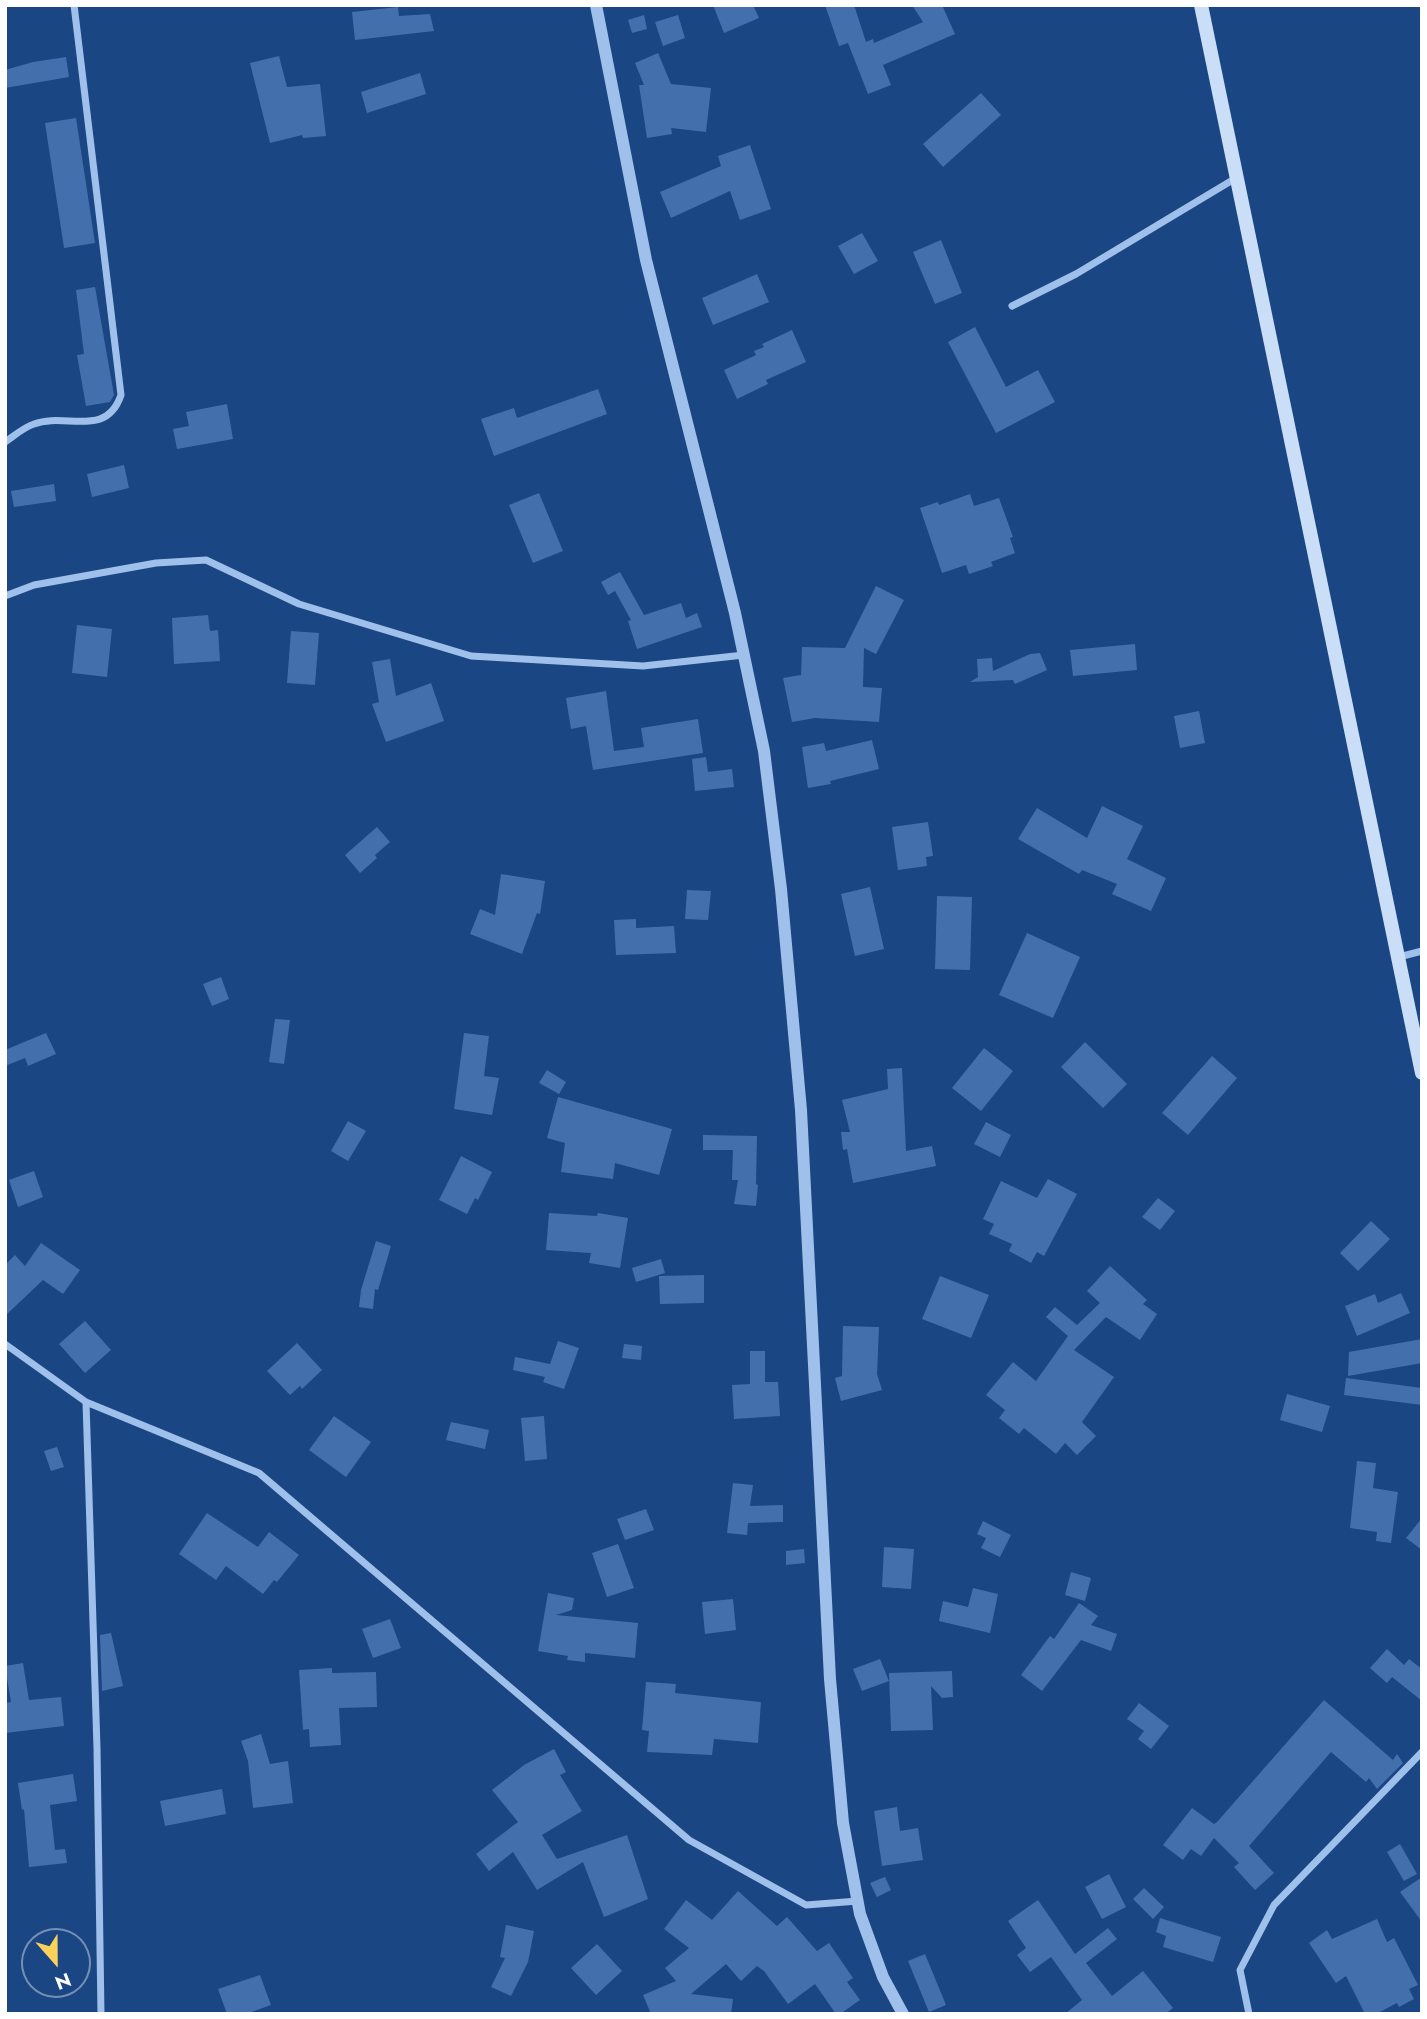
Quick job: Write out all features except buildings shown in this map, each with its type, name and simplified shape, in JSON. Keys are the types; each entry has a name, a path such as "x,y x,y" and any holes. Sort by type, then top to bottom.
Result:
{"main road":[{"path":"1200,5 1422,1073"}],"street":[{"path":"5,442 33,424 54,420 83,422 106,418 117,406 121,395 74,5"},
{"path":"596,5 646,260 744,654 764,751 781,889 801,1110 830,1679 843,1823 858,1901 883,1978 903,2014"},
{"path":"1012,306 1076,274 1236,177"},
{"path":"5,596 34,585 156,563 206,561 299,604 471,656 643,666 744,654"},
{"path":"1399,957 1422,951"},
{"path":"5,1344 86,1402 259,1473 689,1840 806,1905 858,1901"},
{"path":"86,1402 97,1748 101,2014"},
{"path":"1249,2014 1240,1970 1273,1905 1422,1752"}]}
